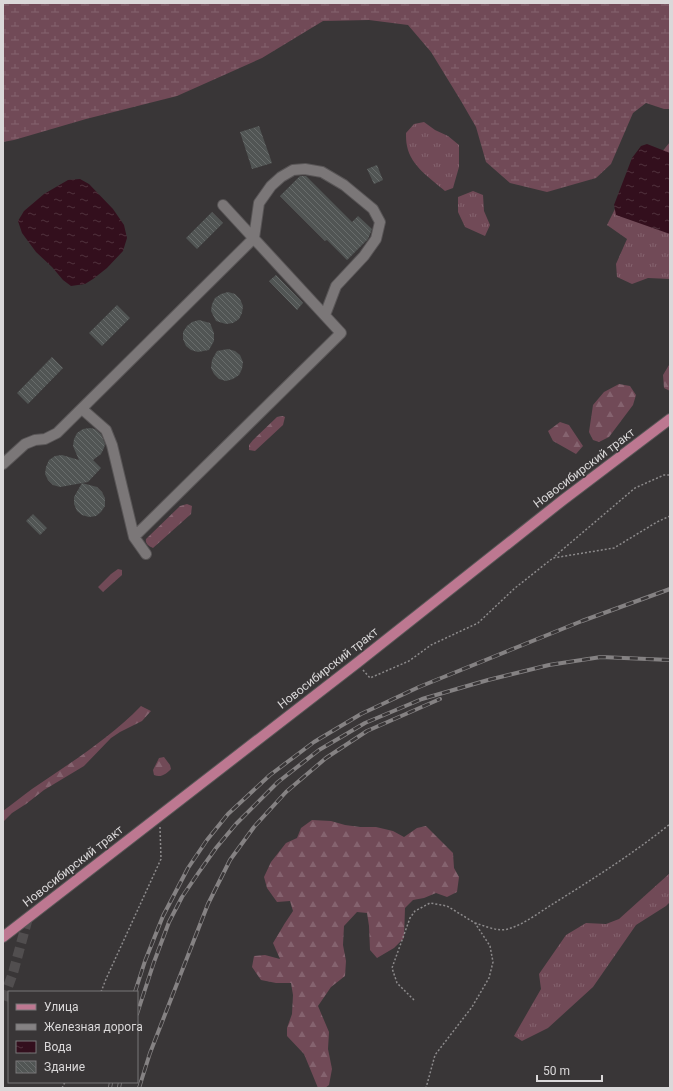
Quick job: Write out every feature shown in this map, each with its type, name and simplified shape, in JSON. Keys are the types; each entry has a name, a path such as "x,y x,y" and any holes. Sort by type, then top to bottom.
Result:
{"main road":[{"name":"Новосибирский тракт","path":"3,937 670,419"},
{"path":"587,482 616,465 670,427"}],"lane":[{"path":"3,464 25,444 35,440 45,439 57,433 254,238 259,203 271,186 281,177 293,170 306,169 322,172 344,186 373,209 380,222 376,239 364,256 336,286 325,315"},
{"path":"134,537 341,333 223,205"},
{"path":"82,409 106,430 112,445 134,537 146,554"}],"path":[{"path":"357,663 370,678 409,661 431,646 478,623 515,588 553,558 635,488 664,475 670,475"},
{"path":"553,558 614,548 657,522 670,516"},
{"path":"101,991 161,859 160,815"},
{"path":"414,1000 397,983 392,968 410,918 414,911 430,903 447,906 475,923 500,930 508,929 523,922 604,873 648,842 670,824"},
{"path":"426,1088 436,1055 472,1007 489,978 493,962 490,946 475,923"}],"green space":[{"path":"3,3 670,3 670,109 664,109 646,103 633,113 611,164 596,178 547,192 510,183 486,162 476,127 431,52 408,25 369,20 323,21 262,58 177,96 3,142"},
{"path":"424,122 435,130 448,136 459,145 459,167 453,188 445,191 417,166 409,153 406,133 414,124"},
{"path":"670,142 670,279 648,278 632,284 617,277 616,264 627,239 607,225 615,209"},
{"path":"473,191 483,195 484,211 490,225 485,236 465,227 458,212 458,197"},
{"path":"669,365 670,391 664,388 663,375"},
{"path":"619,384 630,386 636,395 633,405 609,437 599,442 593,440 589,432 593,405 604,392"},
{"path":"277,417 285,417 283,425 255,451 249,450 249,445 253,440"},
{"path":"560,422 569,425 583,446 576,454 553,441 548,431"},
{"path":"187,504 192,506 191,514 153,548 148,545 146,539 180,506"},
{"path":"118,569 122,570 122,575 103,592 98,587"},
{"path":"141,706 151,711 142,721 111,738 84,766 44,790 12,813 3,822 3,811 102,740"},
{"path":"164,757 171,769 163,775 154,775 153,770 159,758"},
{"path":"312,820 331,821 360,827 376,827 393,831 404,837 417,828 426,826 453,853 454,868 459,877 457,892 447,897 436,893 424,898 413,900 405,908 404,938 394,948 377,958 370,950 367,913 357,912 344,926 343,945 346,961 345,976 331,987 318,1006 329,1032 328,1049 332,1069 329,1085 325,1088 318,1088 304,1054 287,1036 287,1028 292,1014 293,995 291,983 276,983 261,980 252,967 254,956 265,955 280,959 273,943 293,911 290,901 277,902 267,888 264,877 271,862 286,843 297,838 301,828"},
{"path":"670,873 670,902 636,925 593,987 548,1028 522,1041 514,1036 541,989 539,974 566,935 586,923 606,924 619,919"}],"water":[{"path":"647,144 670,153 670,234 616,215 614,205 632,158 641,146"},
{"path":"80,179 89,184 113,209 124,225 127,238 123,251 107,268 85,284 71,286 63,280 36,252 22,233 18,221 24,211 44,194 68,180"}],"building":[{"path":"259,126 272,163 252,169 240,132"},
{"path":"377,165 383,180 374,184 367,169"},
{"path":"300,176 306,176 352,222 358,216 372,229 368,239 347,260 327,240 325,241 280,196"},
{"path":"212,212 223,223 197,249 186,238"},
{"path":"276,275 303,303 297,310 269,281"},
{"path":"228,292 235,294 240,299 243,306 239,319 233,323 226,324 216,321 211,311 215,298"},
{"path":"117,305 130,318 102,346 89,333"},
{"path":"199,320 210,323 214,333 214,341 209,350 198,352 191,350 186,346 183,339 183,332 192,322"},
{"path":"228,349 235,351 240,355 243,362 239,375 226,381 219,379 211,368 212,360 217,351"},
{"path":"52,357 63,368 28,404 17,393"},
{"path":"83,429 95,429 101,434 105,444 101,454 93,460 101,468 88,482 60,487 53,485 45,474 49,460 55,456 62,455 79,460 73,446 74,439 77,433"},
{"path":"82,483 97,487 105,498 105,506 96,516 89,517 82,515 77,511 74,504 74,497"},
{"path":"33,514 47,528 40,535 26,521"}],"tunnel":[{"path":"3,1000 13,973 28,918"}],"railway":[{"path":"135,991 145,961 163,916 188,868 207,840 228,814 270,775 314,742 361,714 419,687 582,621 670,589"},
{"path":"138,1011 169,922 182,897 199,872 236,824 278,782 319,750 365,723 422,699 488,680 549,665 601,657 670,660"},
{"path":"139,1088 150,1053 208,904 230,860 254,827 286,792 326,758 367,731 440,699"},
{"path":"110,1088 111,1083"},
{"path":"119,1088 120,1083"}]}
